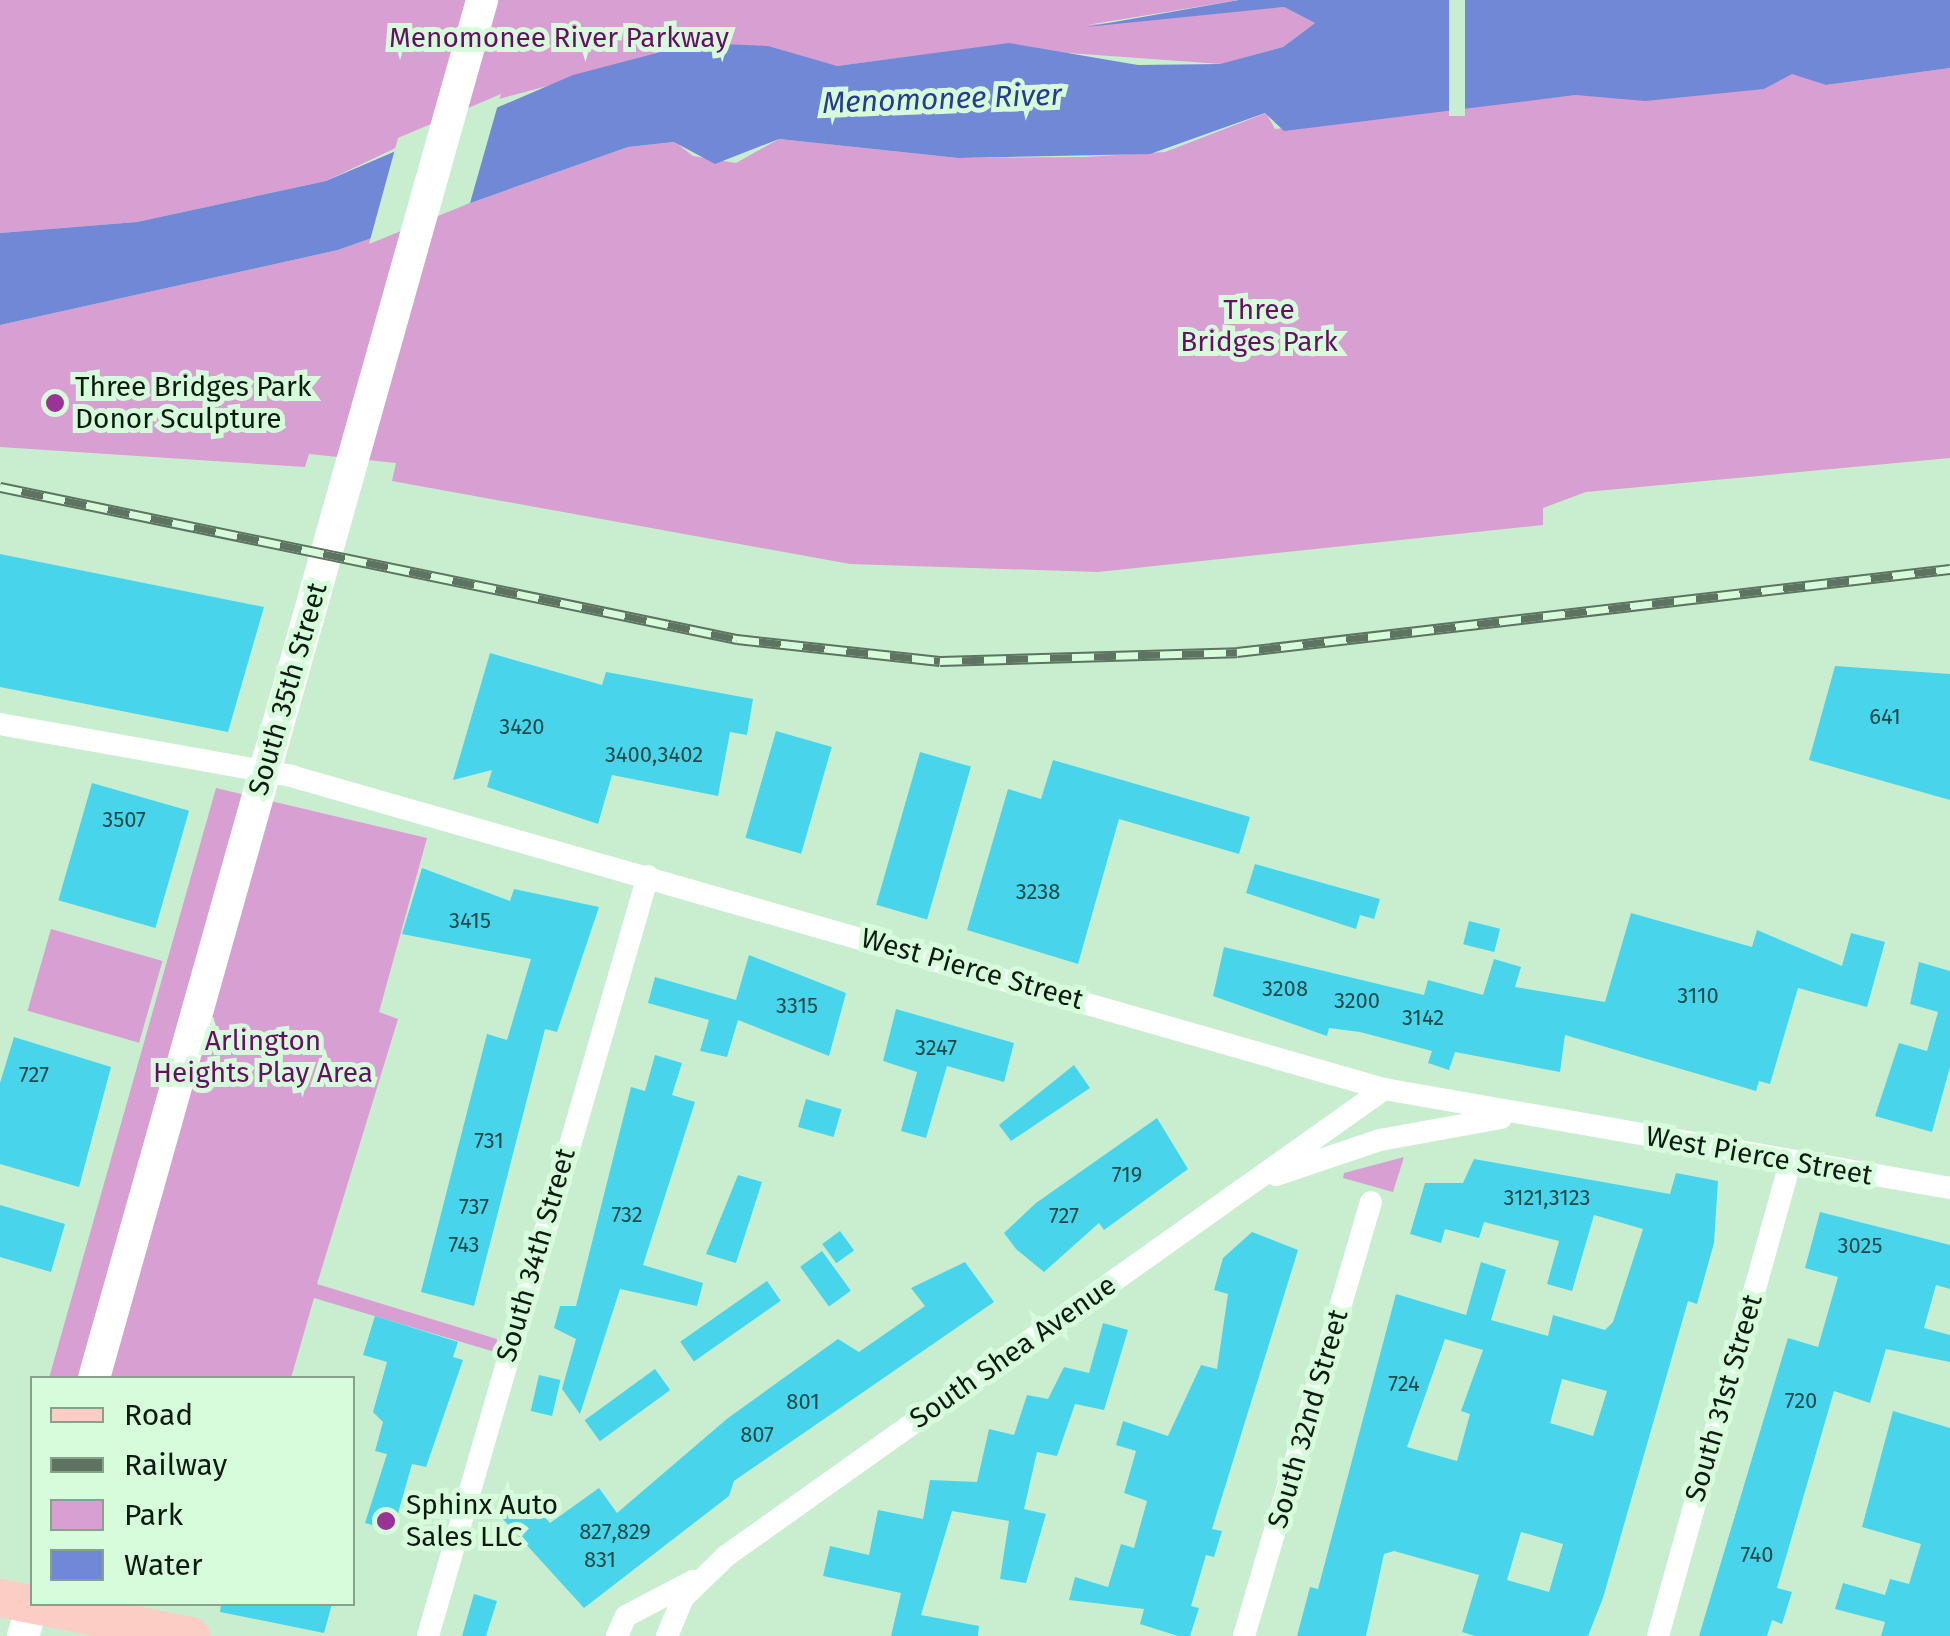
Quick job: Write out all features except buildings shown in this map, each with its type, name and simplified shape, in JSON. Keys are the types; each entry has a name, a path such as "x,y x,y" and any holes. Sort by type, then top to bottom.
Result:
{"main road":[{"name":"South 35th Street","path":"95,1376 482,0"},
{"path":"0,1598 30,1603"},
{"path":"23,1636 32,1606"},
{"path":"43,1606 190,1636"}],"street":[{"name":"West Pierce Street","path":"0,724 291,776 1384,1089 1950,1188"},
{"name":"South 34th Street","path":"428,1636 648,876"},
{"name":"South Shea Avenue","path":"667,1636 700,1578 1384,1089"},
{"path":"1245,1188 1380,1140 1526,1115"},
{"name":"South 31st Street","path":"1658,1636 1790,1160"},
{"name":"South 32nd Street","path":"1244,1636 1371,1202"},
{"path":"618,1636 626,1616 700,1578"}],"green space":[{"name":"Menomonee River Parkway","path":"0,0 1239,0 1087,25 1284,7 1315,23 1283,47 1221,64 983,47 837,66 710,43 499,99 326,181 137,222 0,233"},
{"name":"Three Bridges Park","path":"1950,68 1950,458 1586,492 1543,508 1543,525 1098,572 850,564 392,481 396,463 309,454 305,467 0,447 0,325 338,250 628,147 675,142 693,156 736,163 779,139 958,158 1085,157 1165,152 1266,113 1275,129 1576,95 1764,89 1792,73 1826,85"},
{"name":"Arlington Heights Play Area","path":"216,788 427,838 379,1012 398,1019 317,1284 497,1339 495,1352 314,1298 292,1376 50,1376"},
{"path":"51,929 163,961 139,1043 28,1011"},
{"path":"1404,1157 1393,1192 1343,1178 1344,1173"}],"water":[{"name":"Menomonee River","path":"1239,0 1950,0 1950,68 1826,85 1792,74 1764,89 1645,101 1576,95 1284,131 1265,113 1150,154 958,158 779,139 715,164 674,142 628,147 338,250 0,325 0,233 137,222 326,181 573,75 695,43 768,46 837,66 1009,43 1138,65 1220,64 1283,47 1315,23 1284,7 1086,27"}],"pier":[{"path":"1449,0 1465,0 1465,116 1449,116"},
{"path":"501,94 470,203 369,244 398,138"}],"railway":[{"path":"0,487 737,639 940,661 1237,652 1950,569"}],"place":[{"name":"Three Bridges Park Donor Sculpture","path":"55,403"},
{"name":"Sphinx Auto Sales LLC","path":"386,1521"}]}
